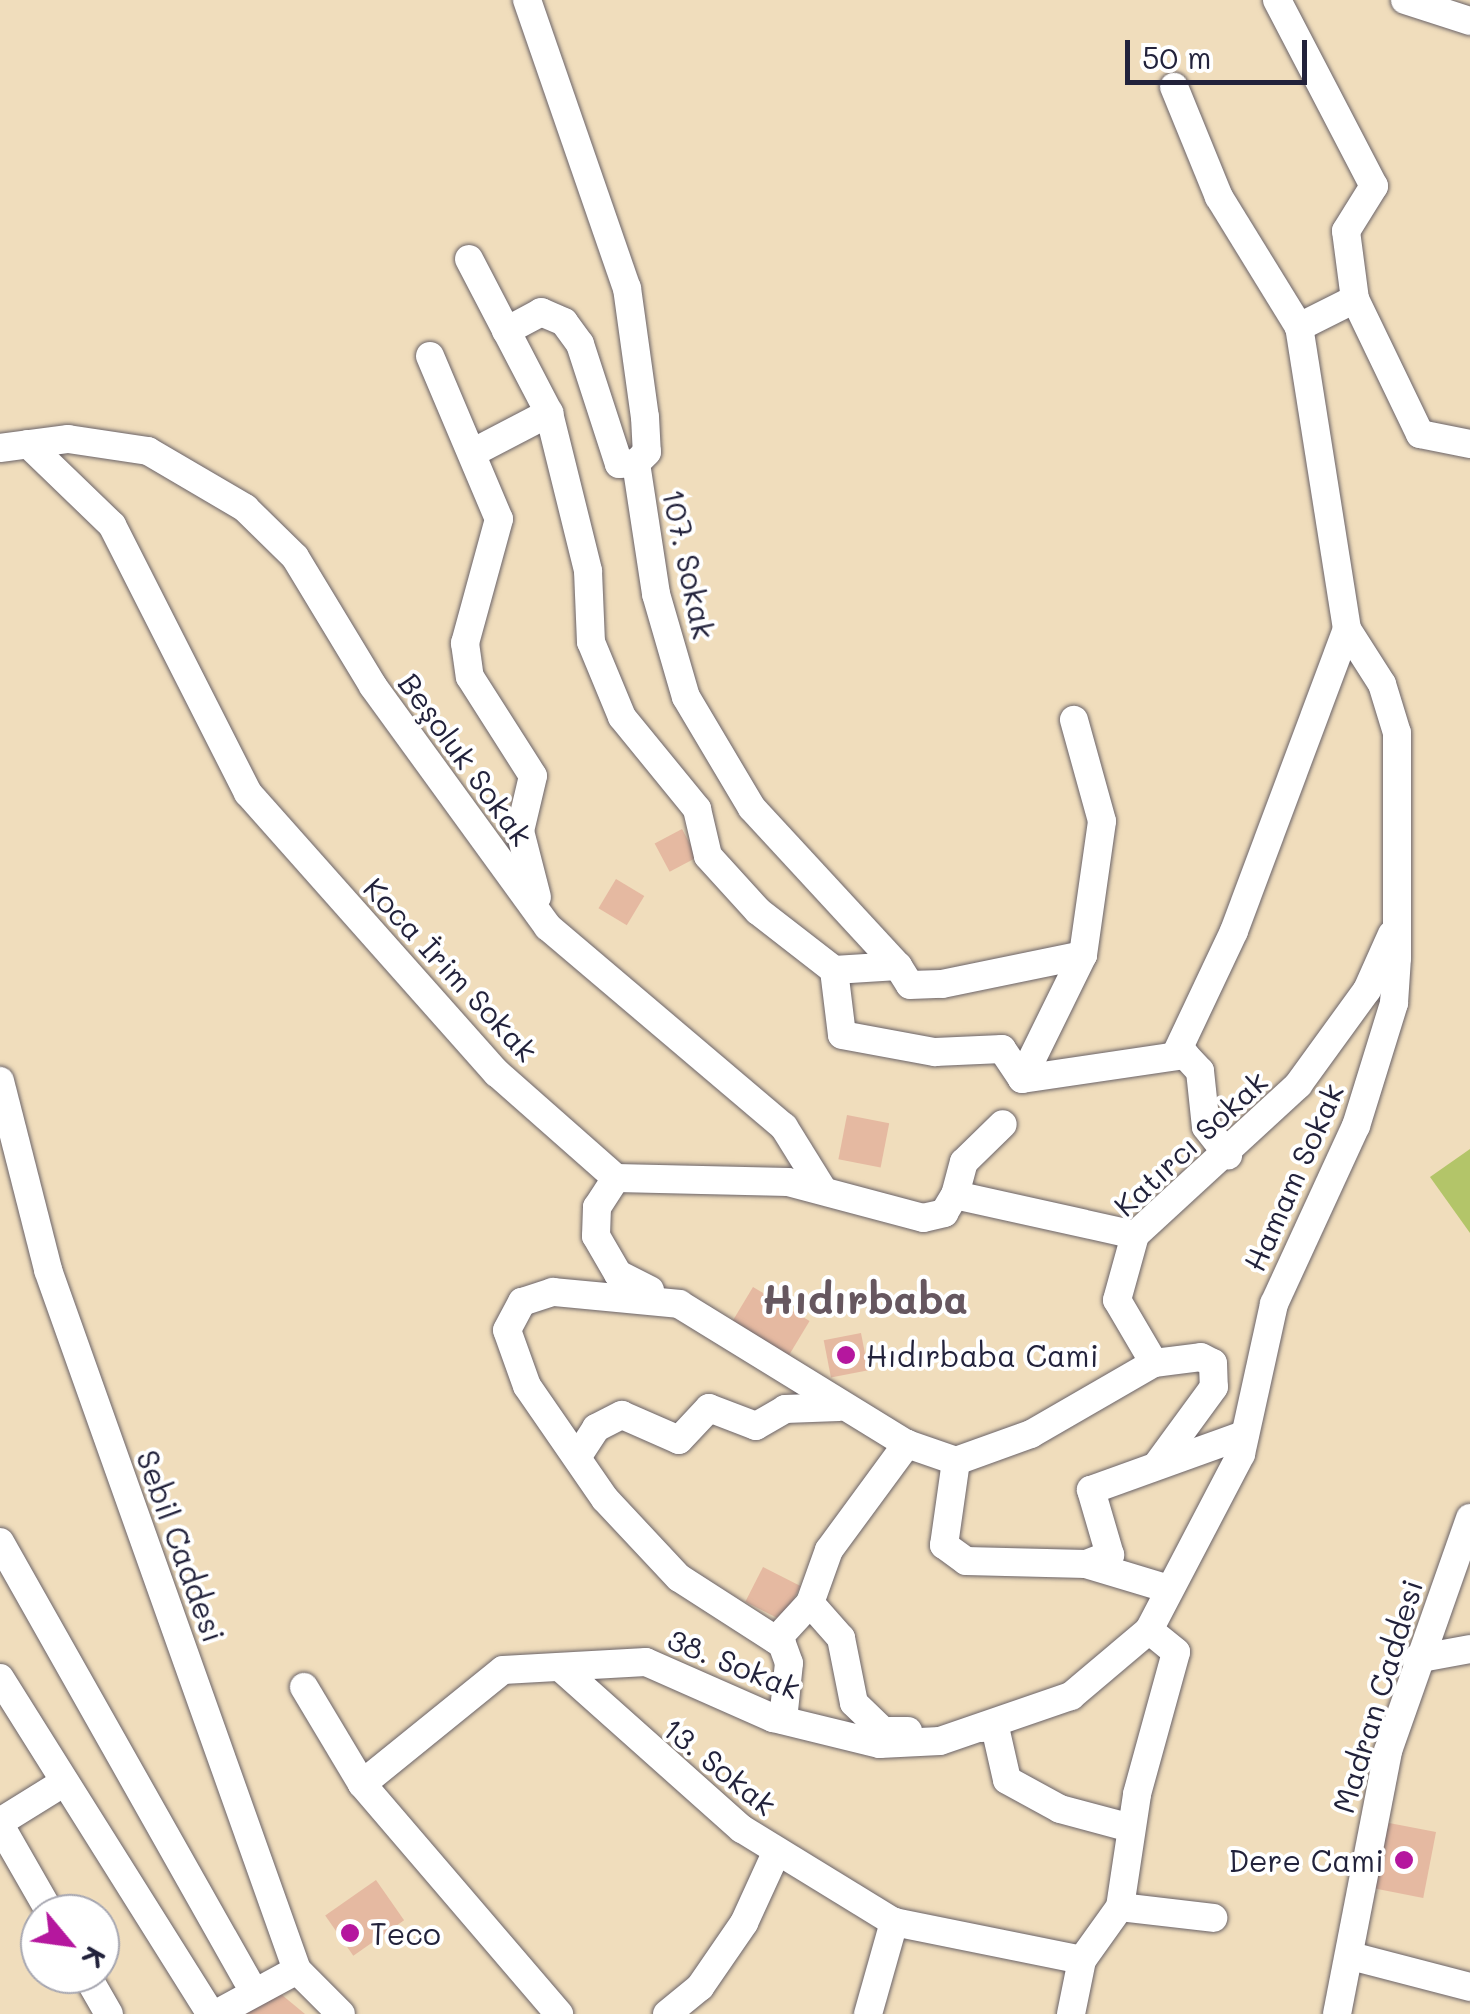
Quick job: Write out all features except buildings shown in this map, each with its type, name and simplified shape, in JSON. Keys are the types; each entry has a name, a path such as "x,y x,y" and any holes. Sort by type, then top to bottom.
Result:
{"street":[{"name":"107. Sokak","path":"528,0 627,288 645,417 646,452 636,463 656,594 686,698 716,756 752,808 898,966"},
{"path":"1277,0 1374,186 1346,232 1355,299 1420,434 1470,444"},
{"path":"1405,0 1470,21"},
{"path":"1174,87 1219,197 1299,326 1355,299"},
{"path":"469,258 548,413 588,570 591,642 622,717 697,809 708,856 834,970 842,1036 935,1052 1002,1049 1022,1079"},
{"path":"506,331 542,312 564,322 587,362 619,464 636,463"},
{"name":"Hamam Sokak","path":"1149,1630 1244,1436 1274,1304 1378,1056 1394,1002 1397,733 1382,684 1346,629 1299,326"},
{"path":"430,356 474,452 499,519 470,610 470,677 533,776 520,831 548,927"},
{"path":"474,452 548,413"},
{"name":"Beşoluk Sokak","path":"14,446 68,439 148,451 245,508 295,557 373,686 548,927 784,1127 823,1190"},
{"name":"Koca İrim Sokak","path":"14,446 112,525 248,793 497,1073 616,1178"},
{"path":"1175,1056 1234,931 1346,629"},
{"path":"1022,1079 1083,954 1102,821 1074,720"},
{"name":"Katırcı Sokak","path":"1154,1363 1117,1300 1135,1234 1228,1156 1332,1039 1395,928"},
{"path":"834,970 898,966 910,984 942,984 1083,954"},
{"path":"1022,1079 1175,1056 1200,1071 1198,1109 1228,1156"},
{"name":"Sebil Caddesi","path":"0,1081 48,1270 298,1970 341,2014"},
{"path":"1004,1124 964,1162 955,1196 944,1213 923,1218 823,1190 700,1176 616,1178 597,1207 604,1258 845,1408 908,1444 956,1461 1031,1434 1154,1363 1202,1357 1213,1375 1197,1418 1157,1464"},
{"path":"955,1196 1135,1234"},
{"path":"679,1304 572,1292 522,1302 507,1330 511,1356 580,1454 605,1499 679,1578 776,1640 790,1664 783,1720"},
{"path":"580,1454 596,1428 622,1415 678,1440 710,1408 756,1426 785,1408 845,1408"},
{"path":"1086,1564 1110,1556 1091,1490 1244,1436"},
{"path":"776,1640 810,1602 830,1550 908,1444"},
{"path":"956,1461 944,1545 966,1561 1086,1564 1168,1589"},
{"name":"Madran Caddesi","path":"1338,2014 1351,1956 1372,1811 1416,1660 1470,1518"},
{"path":"0,1542 254,1992"},
{"path":"810,1602 840,1638 854,1703 884,1730 995,1726 1007,1780 1060,1808 1131,1828"},
{"path":"1071,2014 1082,1960 1120,1908 1131,1828 1176,1652 1149,1630"},
{"name":"38. Sokak","path":"562,1668 646,1662 783,1720 880,1744 995,1726 1071,1696 1149,1630"},
{"path":"1416,1660 1470,1649"},
{"path":"362,1784 503,1670 562,1668"},
{"name":"13. Sokak","path":"562,1668 640,1745 778,1851 894,1922 1082,1960"},
{"path":"0,1678 63,1783 213,2014 298,1970"},
{"path":"304,1687 362,1784 559,2014"},
{"path":"40,1894 0,1824 63,1783"},
{"path":"667,2014 700,1987 744,1923 778,1851"},
{"path":"1120,1908 1213,1918"},
{"path":"868,2014 894,1922"},
{"path":"1351,1956 1470,1987"}],"green space":[{"path":"1470,1149 1470,1233 1430,1177"}],"place":[{"name":"Hıdırbaba Cami","path":"846,1355"},
{"name":"Dere Cami","path":"1404,1860"},
{"name":"Teco","path":"350,1933"}],"district":[{"name":"Hıdırbaba","path":"865,1298"}]}
